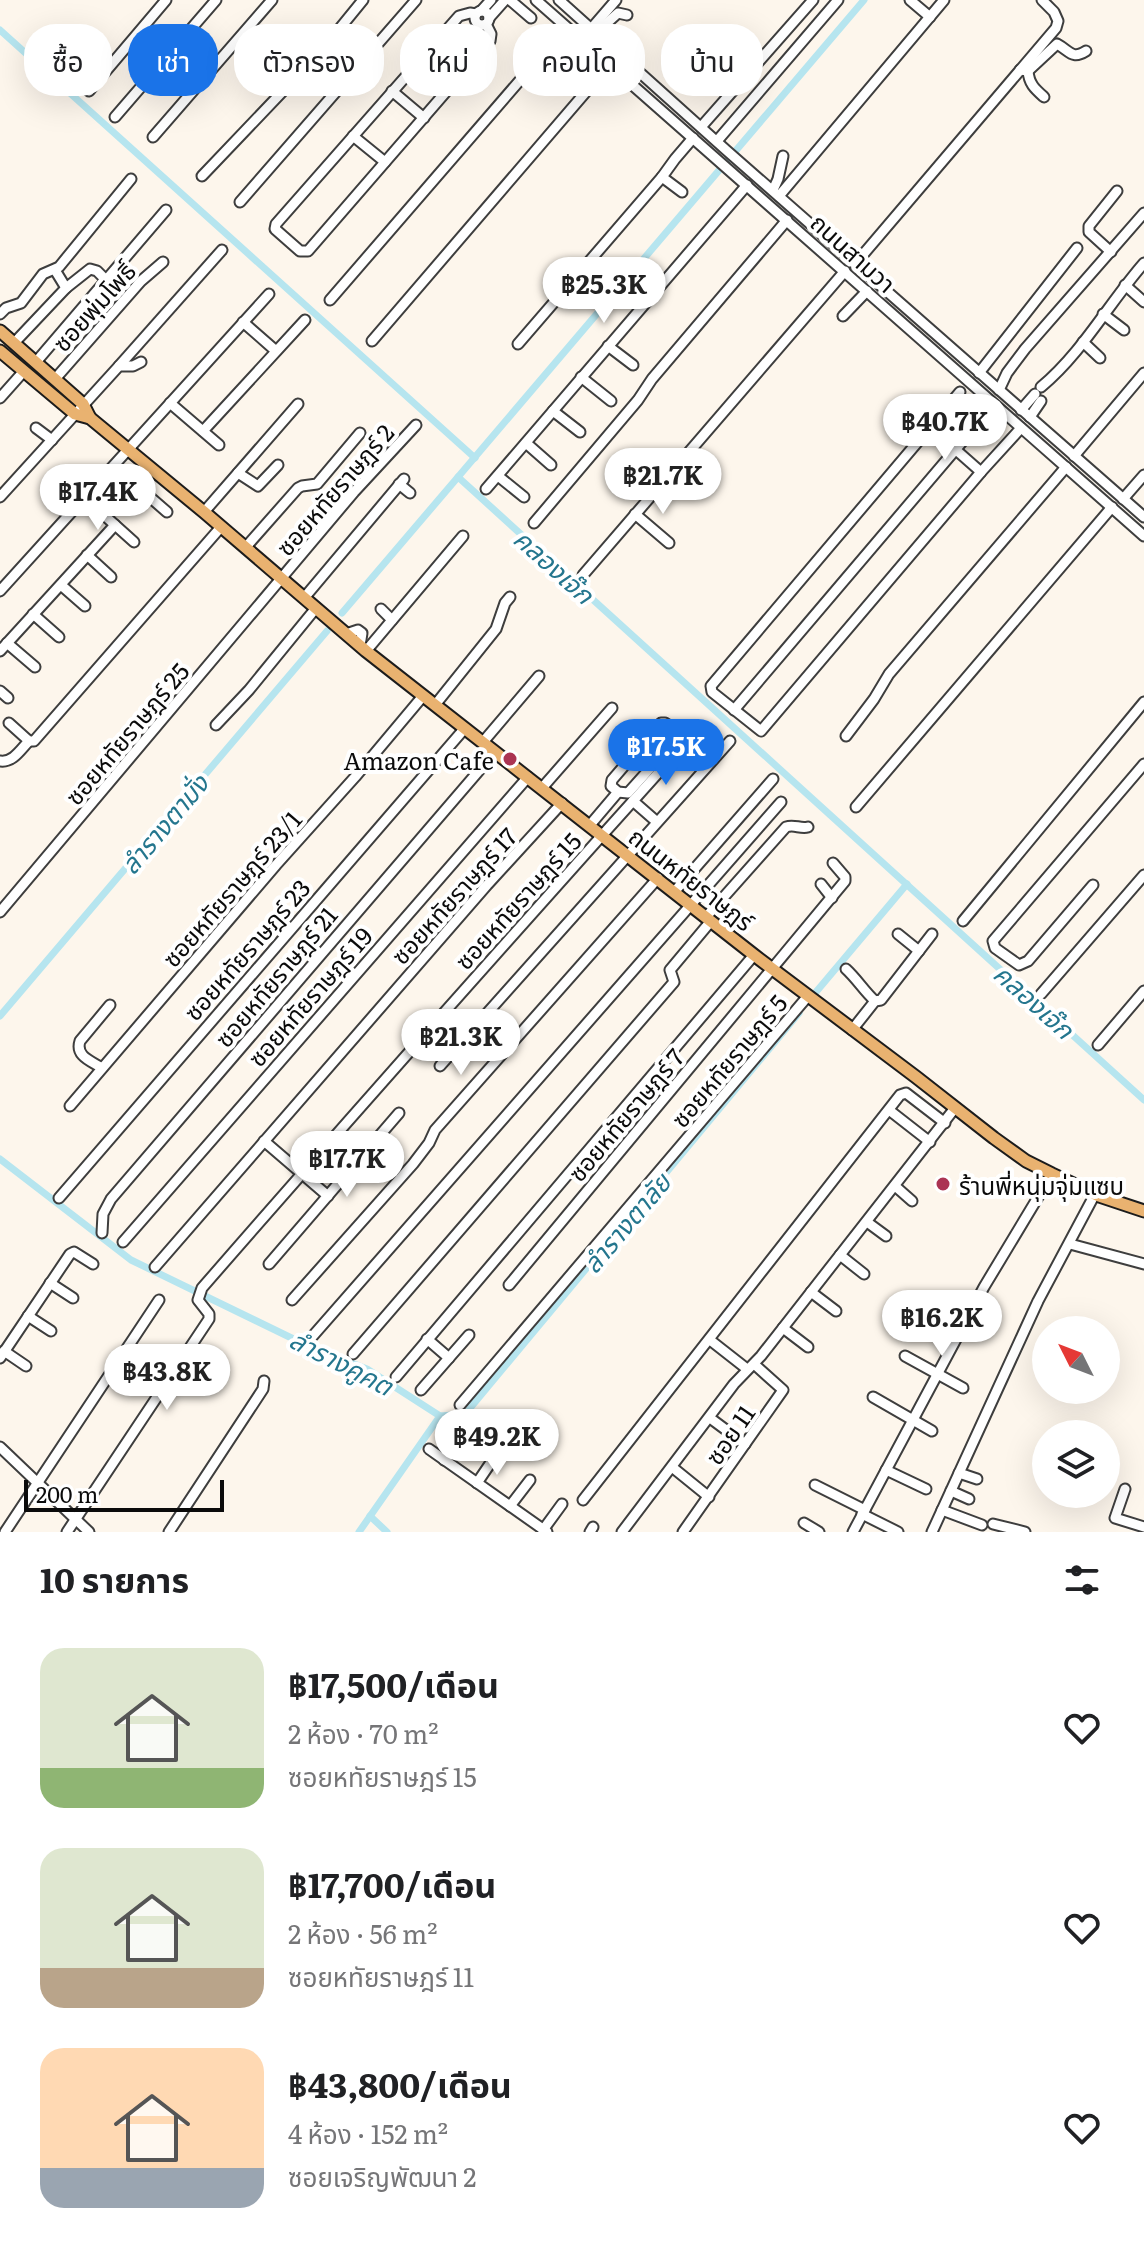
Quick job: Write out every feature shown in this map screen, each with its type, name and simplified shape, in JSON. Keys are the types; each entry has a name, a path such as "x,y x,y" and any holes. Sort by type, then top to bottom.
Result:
{"main road":[{"name":"ถนนหทัยราษฎร์","path":"0,331 83,404 90,418 363,649 772,969 1018,1155 1095,1194 1144,1211"},
{"name":"ถนนหทัยราษฎร์","path":"3,359 24,371 75,414 90,418"}],"street":[{"path":"112,64 166,0"},
{"path":"115,117 216,0"},
{"path":"153,137 272,0"},
{"path":"202,176 323,49 363,0"},
{"path":"240,202 416,0"},
{"path":"483,17 491,0"},
{"path":"483,17 508,0 531,18"},
{"name":"ถนนสามวา","path":"536,0 563,24"},
{"name":"ถนนสามวา","path":"559,0 585,24"},
{"path":"596,24 610,0"},
{"path":"597,24 616,0"},
{"path":"701,127 813,0"},
{"path":"717,141 838,0"},
{"path":"910,0 930,17"},
{"path":"776,193 944,0"},
{"path":"855,264 1024,71 1056,28 1058,21 1054,12 1042,0"},
{"path":"470,13 483,17 491,34 490,41 308,251 300,251 275,229 275,225 459,16 470,13"},
{"path":"601,24 618,13 627,15"},
{"path":"1024,71 1057,44 1074,56 1086,51"},
{"path":"1024,71 1034,88 1044,97"},
{"name":"ถนนสามวา","path":"645,77 1144,517"},
{"path":"645,85 649,81"},
{"path":"330,300 513,88"},
{"path":"392,91 424,118"},
{"name":"ถนนสามวา","path":"645,95 1144,536"},
{"path":"372,341 582,96"},
{"path":"353,136 385,162"},
{"path":"518,344 693,138"},
{"path":"776,193 783,156"},
{"path":"662,177 682,192"},
{"path":"0,314 6,308 21,303 43,274 55,270 131,179"},
{"path":"486,489 747,185"},
{"path":"1111,252 1089,232 1089,226 1117,191"},
{"path":"36,362 166,210"},
{"path":"999,390 1025,349 1144,213"},
{"path":"534,523 787,220"},
{"path":"979,373 1077,248"},
{"path":"0,497 222,250"},
{"name":"ซอยพุ่มโพธิ์","path":"55,379 141,281 163,262"},
{"path":"1030,417 1050,380 1144,263"},
{"path":"14,343 66,288 90,269 97,271 107,281"},
{"path":"55,270 66,288"},
{"path":"583,575 845,271"},
{"path":"1125,285 1144,302"},
{"path":"843,316 867,291"},
{"path":"0,591 269,294"},
{"path":"21,303 34,320"},
{"path":"1103,314 1124,330"},
{"path":"203,431 305,320"},
{"path":"243,322 276,351"},
{"path":"1083,342 1100,358"},
{"path":"608,346 633,365"},
{"path":"119,366 133,366 141,362"},
{"path":"0,398 24,371"},
{"path":"1074,456 1144,373"},
{"path":"581,377 611,401"},
{"path":"960,392 711,686 712,692 761,731 1021,428"},
{"path":"1021,410 1039,396"},
{"path":"170,403 219,445"},
{"path":"204,512 298,404"},
{"path":"553,411 580,432"},
{"path":"734,710 984,416"},
{"name":"ซอยหทัยราษฎร์ 2","path":"282,579 354,492 401,449 416,425"},
{"path":"930,427 981,472"},
{"path":"36,428 52,440"},
{"path":"245,548 298,488 317,484 360,433"},
{"path":"526,443 551,465"},
{"path":"238,473 258,486 278,465"},
{"path":"114,466 167,512"},
{"path":"846,736 897,664 1066,467"},
{"path":"1123,499 1144,475"},
{"path":"498,476 524,497"},
{"path":"1092,490 1101,480"},
{"path":"304,598 401,481 410,493"},
{"path":"85,498 134,542"},
{"path":"856,807 1112,507"},
{"path":"635,514 669,543"},
{"path":"35,667 4,647 115,525"},
{"path":"0,761 11,760 29,741 34,741 221,527"},
{"path":"363,649 392,620 463,536"},
{"path":"87,555 111,577"},
{"name":"ซอยหทัยราษฎร์ 25","path":"0,912 282,579"},
{"path":"61,585 85,606"},
{"path":"435,705 496,629 510,597"},
{"path":"216,725 316,608"},
{"path":"381,609 392,620"},
{"path":"33,614 59,637"},
{"path":"483,742 539,676"},
{"path":"0,691 8,698"},
{"name":"ซอยหทัยราษฎร์ 23/1","path":"70,1106 423,696"},
{"path":"963,921 1144,702"},
{"path":"542,788 612,708"},
{"path":"9,723 29,741"},
{"path":"661,723 679,732 636,786 628,793 618,792 611,786 612,780 661,723"},
{"name":"ซอยหทัยราษฎร์ 23","path":"59,1198 465,728"},
{"path":"440,1066 730,741"},
{"name":"ซอยหทัยราษฎร์ 21","path":"102,1233 103,1214 111,1199 495,752"},
{"name":"ซอยหทัยราษฎร์ 15","path":"75,1519 209,1319 199,1296 303,1173 676,753"},
{"path":"1093,885 1028,961 1019,965 995,948 993,941 1144,764"},
{"name":"ซอยหทัยราษฎร์ 19","path":"123,1242 528,777"},
{"path":"675,891 773,779"},
{"path":"590,825 618,792"},
{"path":"633,801 657,822"},
{"path":"311,1338 781,802"},
{"name":"ซอยหทัยราษฎร์ 17","path":"155,1267 562,803"},
{"path":"353,1354 674,982 670,970 708,919 786,827 808,827"},
{"path":"821,884 832,898 846,879 833,863"},
{"path":"1041,994 1144,875"},
{"path":"292,1300 413,1164 435,1130 658,878"},
{"name":"ซอยหทัยราษฎร์ 7","path":"509,1285 832,898"},
{"path":"898,934 919,951"},
{"path":"852,1030 875,1001 881,1000 932,934"},
{"path":"396,1377 754,955"},
{"path":"846,969 875,1001"},
{"path":"1098,1045 1144,991"},
{"name":"ซอยหทัยราษฎร์ 5","path":"460,1405 808,996"},
{"path":"102,1068 81,1055 79,1047 80,1041 110,1005"},
{"path":"583,1500 900,1095 906,1093 945,1123"},
{"path":"622,1532 955,1108"},
{"path":"889,1110 930,1142"},
{"path":"269,1264 399,1113"},
{"path":"264,1141 328,1196"},
{"path":"853,1532 984,1287 1052,1174"},
{"path":"895,1186 912,1201"},
{"path":"932,1532 1038,1301 1095,1194"},
{"path":"867,1222 886,1236"},
{"path":"1070,1244 1144,1264"},
{"path":"26,1366 2,1354 72,1252 93,1264"},
{"path":"840,1255 864,1274"},
{"path":"50,1283 73,1298"},
{"path":"811,1292 836,1311"},
{"path":"5,1532 159,1300"},
{"path":"937,1308 965,1324"},
{"path":"28,1316 51,1331"},
{"path":"783,1328 808,1347"},
{"path":"421,1390 469,1335"},
{"path":"427,1339 449,1358"},
{"path":"710,1340 751,1366"},
{"path":"905,1356 963,1388"},
{"name":"ซอย 11","path":"683,1532 783,1390 751,1366"},
{"path":"169,1532 263,1389 264,1381"},
{"path":"873,1397 932,1431"},
{"path":"710,1418 745,1444"},
{"path":"444,1460 465,1432"},
{"path":"429,1449 545,1531 562,1504"},
{"path":"1,1451 89,1532"},
{"path":"477,1483 496,1455"},
{"path":"672,1467 709,1497"},
{"path":"886,1470 926,1489"},
{"path":"959,1473 977,1479"},
{"path":"510,1506 530,1480"},
{"path":"815,1485 898,1532"},
{"path":"1125,1489 1115,1518 1144,1527"},
{"path":"951,1491 969,1499"},
{"path":"942,1510 987,1525 1025,1532"},
{"path":"67,1532 75,1519"},
{"path":"804,1523 819,1532"}],"waterway":[{"name":"คลองเจ๊ก","path":"864,0 458,477 1144,1100"},
{"name":"คลองเจ๊ก","path":"0,30 475,458"},
{"name":"ลำรางตามั่ง","path":"342,613 458,477"},
{"name":"ลำรางตามั่ง","path":"0,1016 327,631"},
{"name":"ลำรางตาลัย","path":"816,992 907,884"},
{"name":"ลำรางตาลัย","path":"440,1416 453,1415 461,1419 799,1013"},
{"name":"ลำรางคูคต","path":"0,1159 131,1260 308,1346 367,1369 440,1416 359,1532"},
{"path":"370,1516 387,1532"}],"place":[{"name":"Amazon Cafe","path":"510,759"},
{"name":"ร้านพี่หนุ่มจุ่มแซบ","path":"943,1184"}]}
